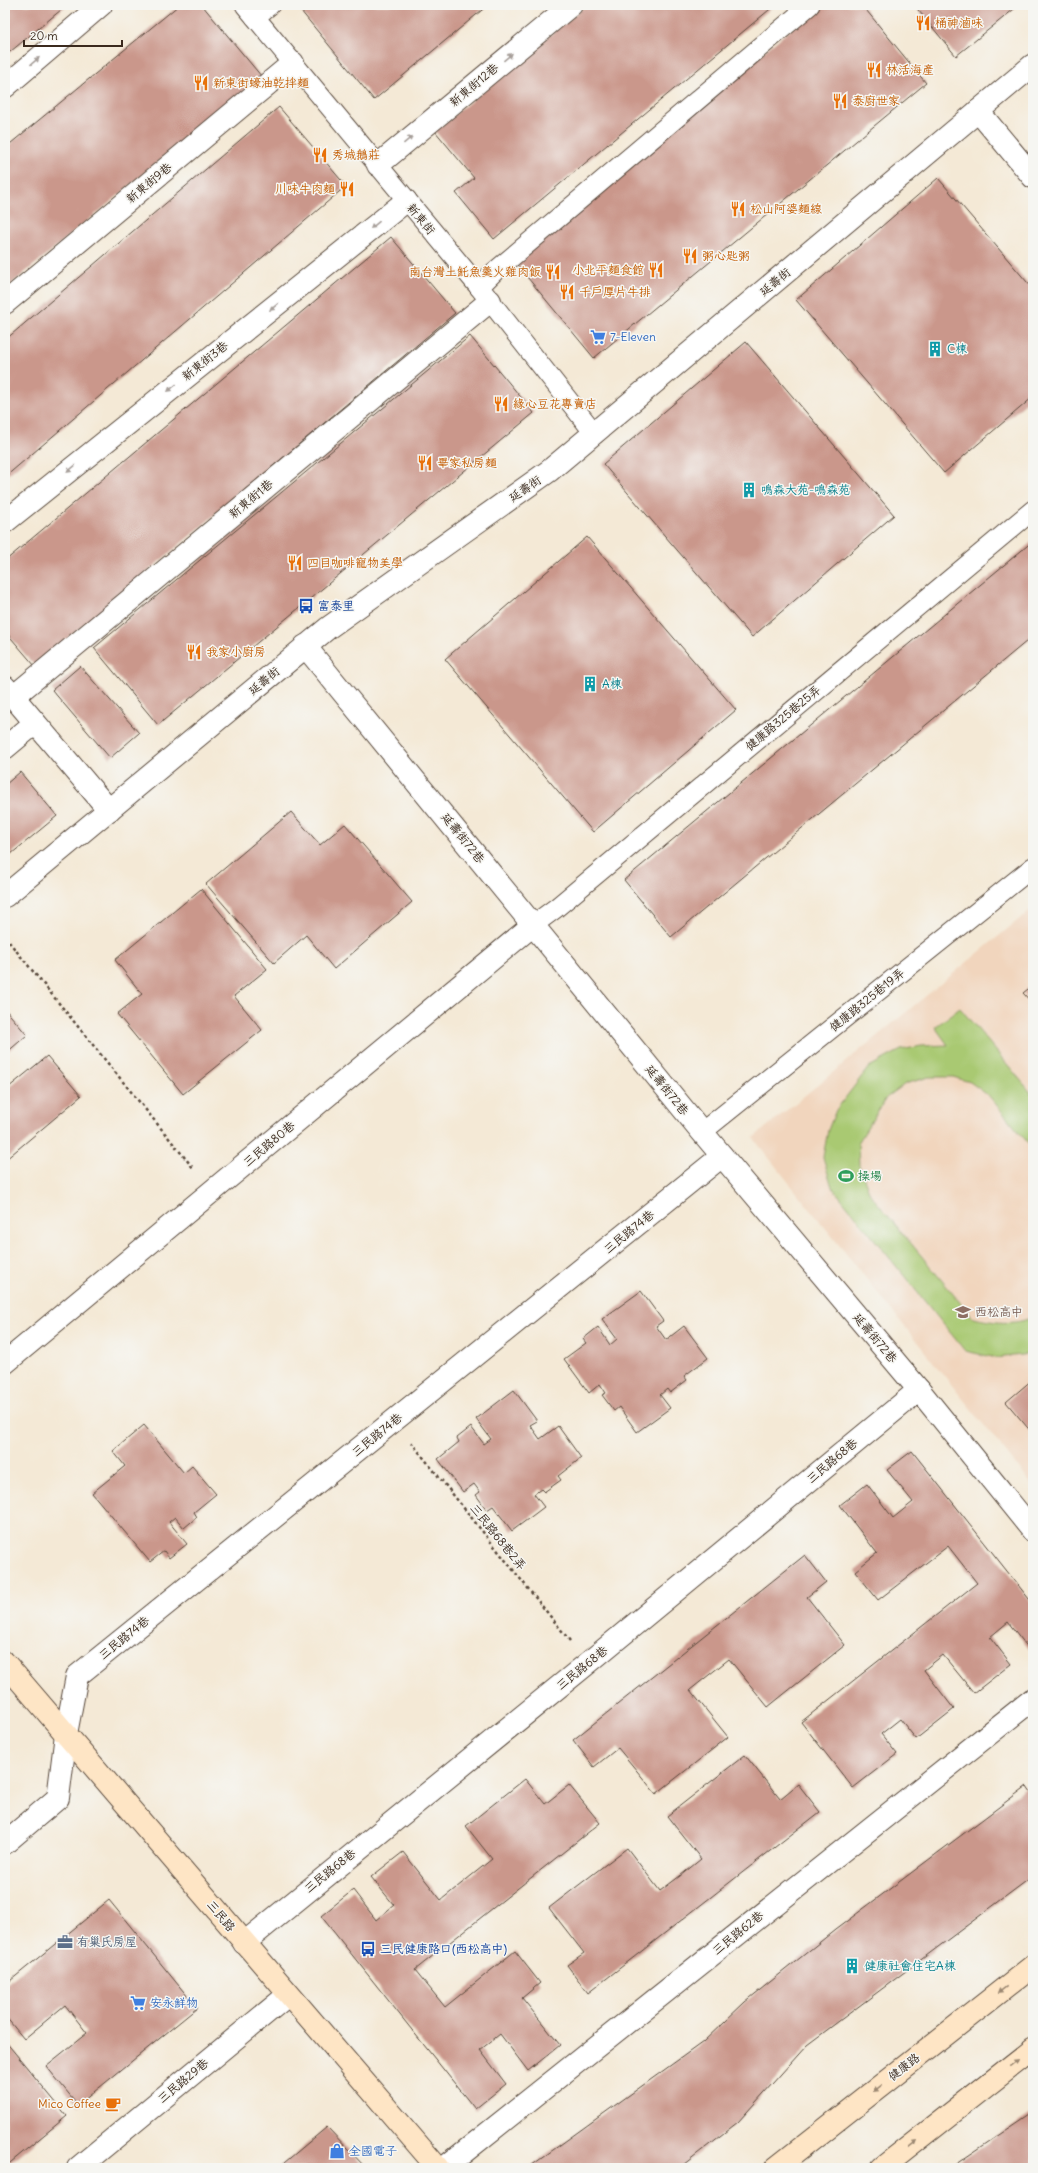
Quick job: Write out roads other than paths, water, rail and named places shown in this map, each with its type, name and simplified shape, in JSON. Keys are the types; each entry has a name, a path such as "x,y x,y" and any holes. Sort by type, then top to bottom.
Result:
{"street":[{"path":"5,87 101,5"},
{"name":"新東街12巷","path":"378,165 571,5"},
{"name":"新東街9巷","path":"5,303 293,63"},
{"name":"延壽街","path":"5,896 305,646 549,472 1033,65"},
{"path":"978,111 1033,176"},
{"name":"新東街3巷","path":"5,522 406,201"},
{"name":"新東街1巷","path":"9,692 484,294"},
{"name":"延壽街72巷","path":"305,646 702,1132 919,1390 1033,1531"},
{"path":"9,692 109,810"},
{"path":"5,748 35,723"},
{"name":"三民路80巷","path":"5,1363 533,925"},
{"name":"三民路74巷","path":"5,1843 58,1798 66,1734 77,1676 722,1156"},
{"name":"三民路68巷","path":"244,1943 588,1663 919,1390"},
{"name":"三民路","path":"5,1663 288,1995 438,2168"},
{"name":"三民路62巷","path":"444,2168 1033,1699"},
{"name":"健康路","path":"776,2168 1033,1966"},
{"name":"三民路29巷","path":"78,2168 288,1995"},
{"path":"882,2168 1033,2049"}],"lane":[{"path":"250,11 270,5"},
{"path":"484,294 493,273 810,5"},
{"name":"新東街","path":"250,11 484,294 596,434"},
{"name":"健康路325巷25弄","path":"533,925 556,908 1033,510"},
{"name":"健康路325巷19弄","path":"702,1132 1033,868"}],"place":[{"name":"桶神滷味","path":"923,23"},
{"name":"林活海產","path":"874,70"},
{"name":"新東街蠔油乾拌麵","path":"201,83"},
{"name":"泰廚世家","path":"840,101"},
{"name":"秀城鵝莊","path":"320,155"},
{"name":"川味牛肉麵","path":"347,189"},
{"name":"松山阿婆麵線","path":"738,209"},
{"name":"粥心匙粥","path":"690,256"},
{"name":"小北平麵食館","path":"656,270"},
{"name":"南台灣土魠魚羹火雞肉飯","path":"553,272"},
{"name":"千戶厚片牛排","path":"567,292"},
{"name":"7-Eleven","path":"598,337"},
{"name":"C棟","path":"935,349"},
{"name":"緣心豆花專賣店","path":"501,404"},
{"name":"畢家私房麵","path":"425,463"},
{"name":"鳴森大苑-鳴森苑","path":"749,490"},
{"name":"四目咖啡寵物美學","path":"295,563"},
{"name":"富泰里","path":"306,606"},
{"name":"我家小廚房","path":"194,652"},
{"name":"A棟","path":"590,684"},
{"name":"操場","path":"846,1176"},
{"name":"西松高中","path":"963,1312"},
{"name":"有巢氏房屋","path":"65,1942"},
{"name":"三民健康路口(西松高中)","path":"368,1949"},
{"name":"健康社會住宅A棟","path":"852,1966"},
{"name":"安永鮮物","path":"138,2003"},
{"name":"Mico Coffee","path":"113,2104"},
{"name":"全國電子","path":"337,2151"}]}
